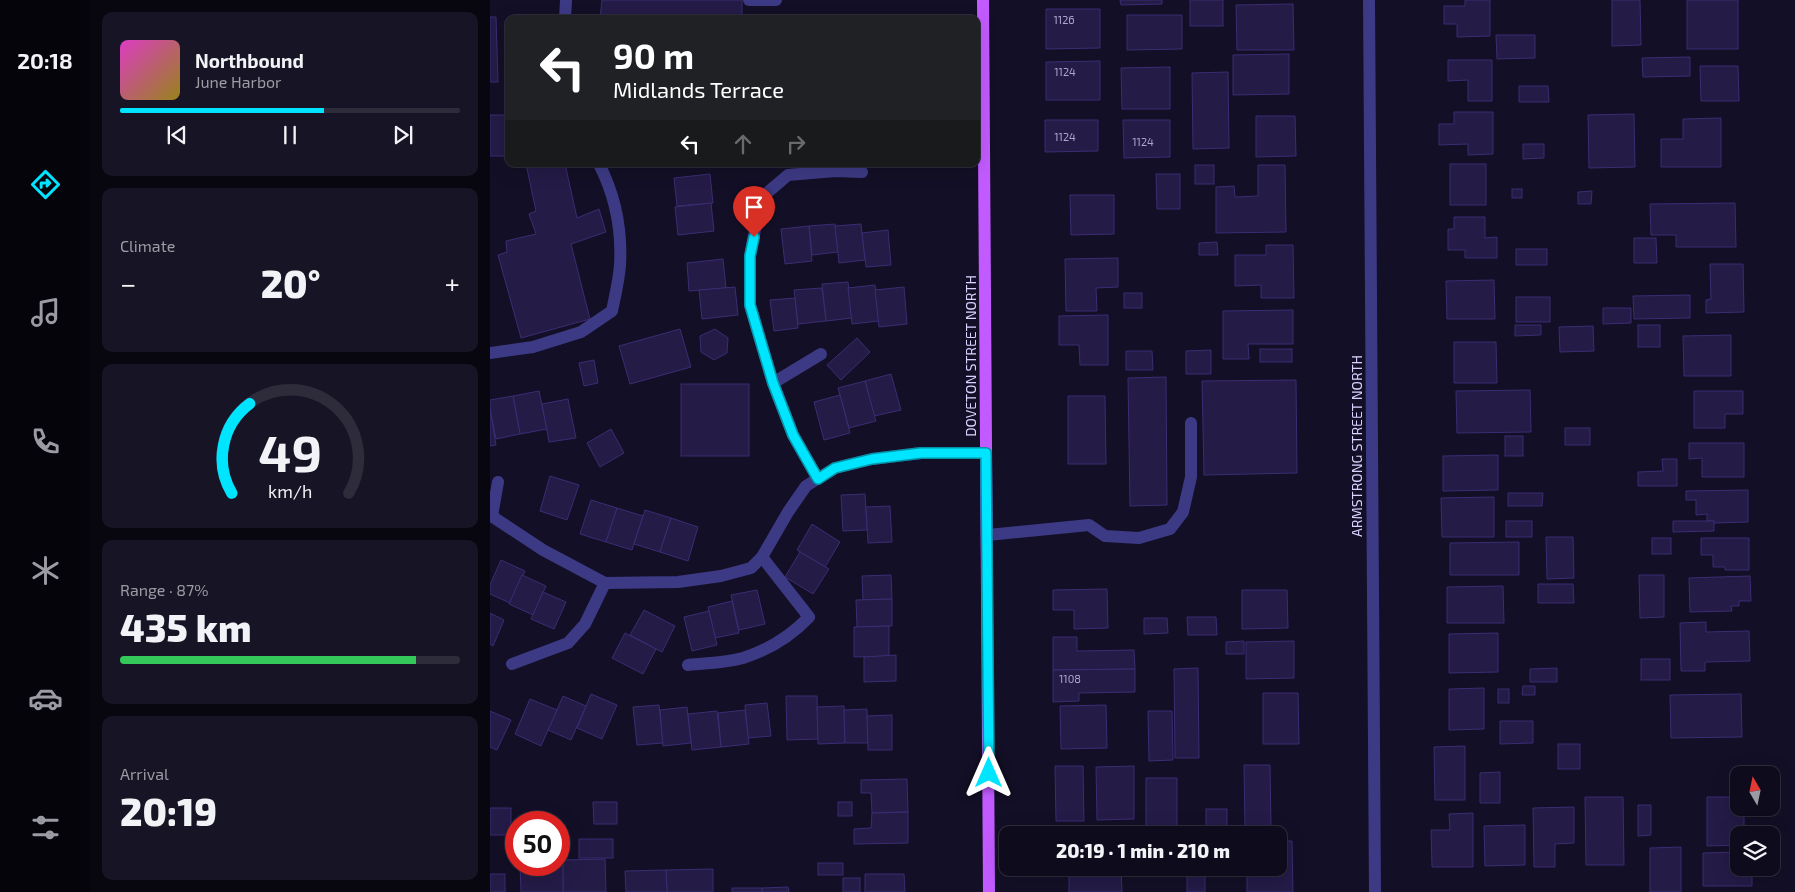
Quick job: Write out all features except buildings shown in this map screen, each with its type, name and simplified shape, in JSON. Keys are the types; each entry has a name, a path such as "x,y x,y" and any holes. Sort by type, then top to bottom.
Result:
{"main road":[{"name":"DOVETON STREET NORTH","path":"983,0 990,892"}],"street":[{"path":"565,15 566,0"},
{"path":"750,0 776,0"},
{"name":"ARMSTRONG STREET NORTH","path":"1369,0 1375,892"},
{"path":"490,353 533,347 581,332 612,311 620,265 617,215 606,178 600,167"},
{"path":"818,479 793,435 773,383 750,305 750,256 761,198 788,175 835,171 862,172"},
{"path":"773,383 821,354"},
{"path":"988,535 1089,526 1106,536 1139,538 1170,530 1183,512 1191,477 1191,423"},
{"path":"498,482 491,516 543,550 605,583 678,582 721,576 751,568 762,557 792,505 806,486 835,468 872,459 921,453 986,453"},
{"path":"688,665 742,658 772,646 796,631 809,617 762,557"},
{"path":"512,664 568,643 585,624 605,583"}],"route":[{"path":"754,237 750,256 750,305 773,383 793,435 818,479 835,468 872,459 921,453 986,453 989,773"}]}
